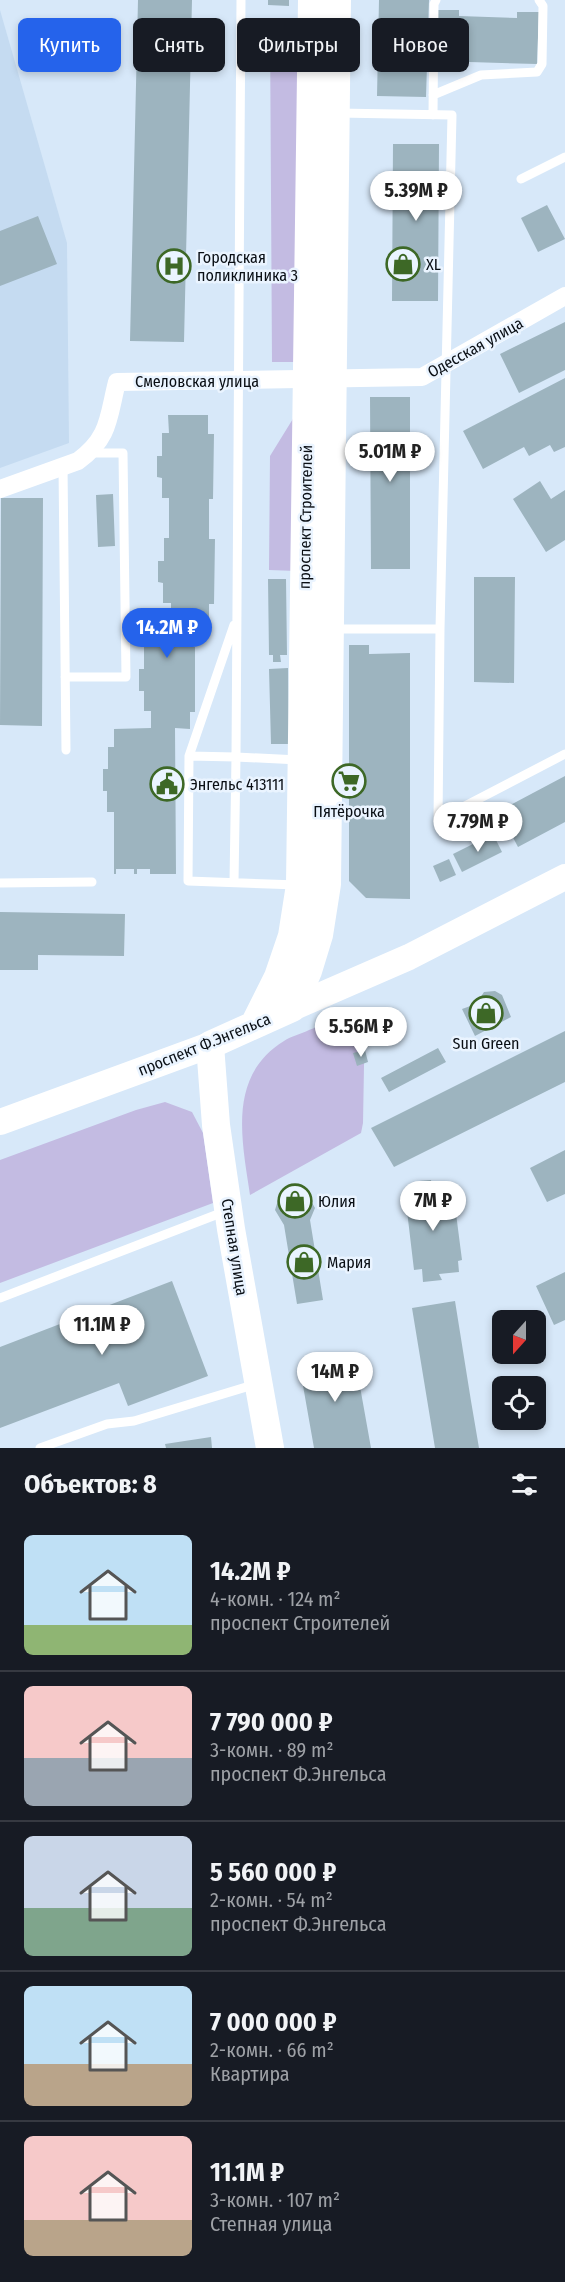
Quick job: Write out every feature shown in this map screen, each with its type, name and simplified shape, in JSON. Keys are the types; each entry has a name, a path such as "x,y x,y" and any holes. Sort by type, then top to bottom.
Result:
{"main road":[{"name":"проспект Строителей","path":"292,1008 308,971 319,935 327,884 330,629 320,379 312,0"},
{"name":"проспект Строителей","path":"254,1025 278,977 292,936 300,885 302,760 320,379 336,113 338,0"},
{"name":"проспект Ф.Энгельса","path":"210,1045 292,1008"},
{"name":"Степная улица","path":"210,1045 216,1125 270,1448"}],"street":[{"name":"Одесская улица","path":"320,379 422,377 565,296"},
{"name":"Смеловская улица","path":"0,489 78,461 88,453 104,436 117,382 320,379"},
{"name":"проспект Ф.Энгельса","path":"292,1008 409,957 565,877"},
{"name":"проспект Ф.Энгельса","path":"0,1122 210,1045"}],"lane":[{"path":"234,882 241,0"},
{"path":"432,115 434,4 436,0"},
{"path":"433,95 481,75 537,72 542,64 543,6 539,0"},
{"path":"336,113 452,116 445,364 438,820 565,754"},
{"path":"521,179 565,157"},
{"path":"65,677 126,677 123,453 88,453"},
{"path":"63,466 66,750"},
{"path":"237,615 189,756 188,881 300,885"},
{"path":"330,629 440,629"},
{"path":"189,756 302,760"},
{"path":"0,884 92,882"},
{"path":"0,1298 229,1210"},
{"path":"40,1448 107,1424 134,1421 258,1383"}],"shaded area":[{"path":"0,10 67,243 69,443 0,468"},
{"path":"270,72 300,72 299,362 272,362"},
{"path":"299,409 297,571 269,570 270,456"},
{"path":"365,1009 361,1133 250,1195 242,1131 246,1091 254,1072 266,1055 287,1039"},
{"path":"165,1102 192,1112 203,1133 213,1203 0,1283 0,1160 136,1110"}],"building":[{"path":"138,0 192,0 192,18 138,18"},
{"path":"268,0 289,0 289,6 268,5"},
{"path":"379,0 429,0 428,18 379,18"},
{"path":"438,10 459,10 459,16 517,18 517,12 539,12 537,64 469,62 469,18 438,18"},
{"path":"136,72 190,72 184,342 130,341"},
{"path":"378,72 427,72 426,97 377,96"},
{"path":"393,144 439,144 438,301 392,301"},
{"path":"547,205 565,239 538,252 521,218"},
{"path":"38,216 57,264 0,286 0,231"},
{"path":"565,322 565,370 519,393 500,354"},
{"path":"565,378 565,447 554,452 550,445 529,456 524,447 483,469 463,431"},
{"path":"370,397 410,397 410,569 371,569"},
{"path":"168,415 208,415 208,434 214,434 213,499 209,499 209,539 215,539 214,604 209,604 209,626 189,626 189,647 195,647 195,712 190,712 190,729 175,728 176,874 150,874 150,869 137,869 137,874 134,874 134,869 116,869 116,874 114,874 114,812 107,812 107,791 103,791 103,769 108,769 108,747 114,747 114,729 151,728 151,711 144,711 144,691 139,691 139,669 144,669 144,647 150,647 150,627 171,626 171,603 163,603 163,583 158,582 158,561 164,561 164,538 169,538 169,498 162,498 162,478 157,477 157,456 162,456 162,433 169,433"},
{"path":"540,481 551,499 565,490 565,540 546,552 513,499"},
{"path":"113,494 115,546 98,547 96,495"},
{"path":"1,498 43,498 42,726 0,725"},
{"path":"474,577 515,577 514,683 474,682"},
{"path":"268,579 286,579 287,655 280,655 281,662 273,662 273,655 269,655"},
{"path":"349,645 369,645 369,654 410,653 410,899 366,898 349,881"},
{"path":"288,668 289,744 271,744 269,669"},
{"path":"565,776 565,822 518,847 499,811"},
{"path":"493,834 502,852 462,872 453,854"},
{"path":"449,859 456,875 440,882 433,866"},
{"path":"0,912 125,914 124,956 38,955 38,970 0,970"},
{"name":"Sun Green","path":"495,991 502,995 511,1017 475,1036 462,1009 476,1004 484,992"},
{"path":"565,1031 565,1082 394,1167 371,1128"},
{"path":"438,1048 446,1062 389,1092 381,1078"},
{"path":"365,1050 368,1062 357,1066 353,1053"},
{"path":"565,1150 565,1194 547,1202 530,1168"},
{"path":"431,1180 433,1190 447,1189 448,1199 454,1198 462,1260 458,1261 459,1272 439,1274 442,1280 423,1282 422,1269 414,1270 405,1194 421,1192 419,1181"},
{"name":"Мария","path":"295,1187 307,1194 315,1208 310,1220 323,1300 297,1304 284,1225 275,1210 280,1194"},
{"path":"565,1272 565,1320 554,1325 536,1286"},
{"path":"172,1281 208,1376 128,1406 119,1383 0,1428 0,1347"},
{"path":"455,1301 479,1448 435,1448 412,1308"},
{"path":"354,1353 371,1448 314,1448 299,1363"},
{"path":"211,1437 212,1448 166,1448 165,1444"}],"place":[{"name":"XL","path":"403,264"},
{"name":"Городская поликлиника 3","path":"174,266"},
{"name":"Пятёрочка","path":"349,781"},
{"name":"Энгельс 413111","path":"167,784"},
{"name":"Sun Green","path":"486,1013"},
{"name":"Юлия","path":"295,1201"},
{"name":"Мария","path":"304,1262"}]}
